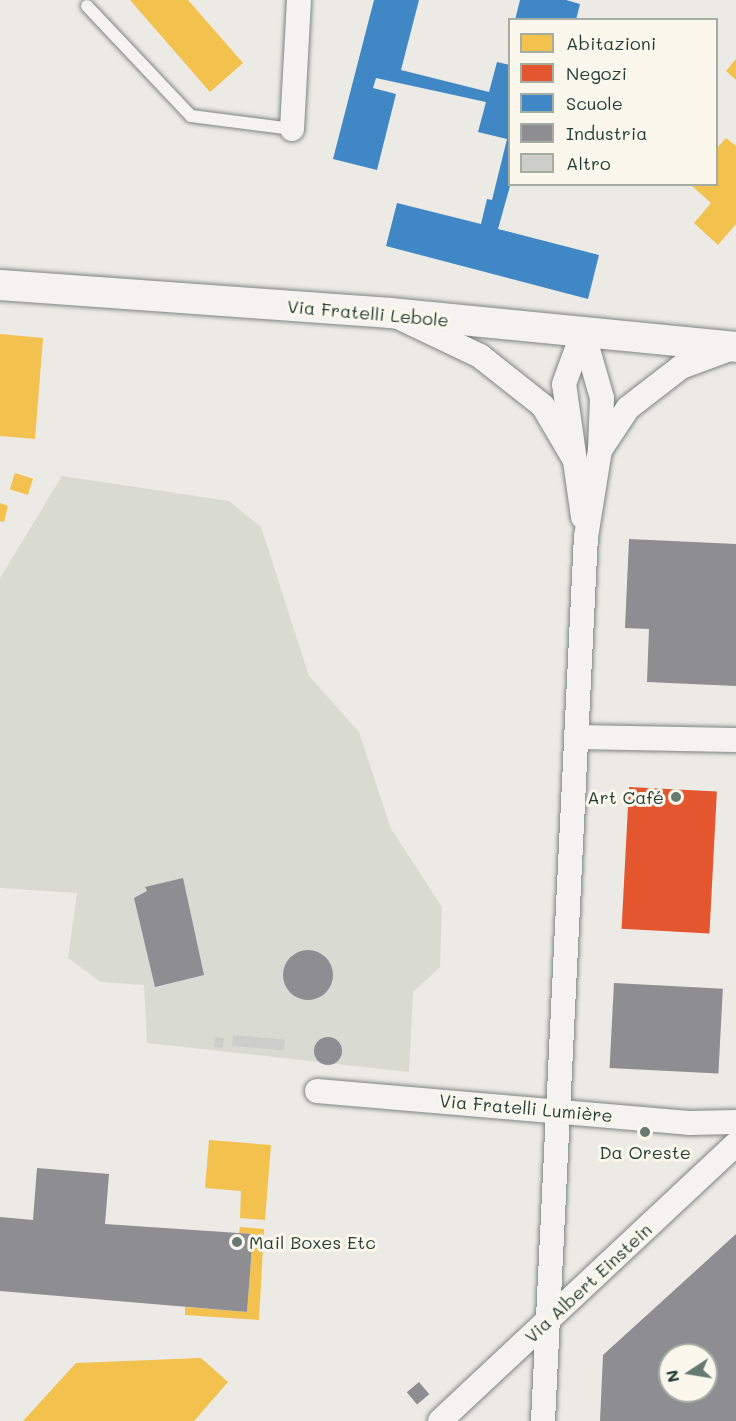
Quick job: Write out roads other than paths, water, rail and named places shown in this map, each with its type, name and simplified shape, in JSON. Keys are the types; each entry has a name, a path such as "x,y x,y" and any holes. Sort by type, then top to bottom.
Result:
{"street":[{"path":"292,129 299,0"},
{"name":"Via Fratelli Lebole","path":"0,285 390,314 736,347"},
{"path":"390,314 480,356 507,377 543,406 573,457"},
{"path":"543,1421 586,537 600,450 602,398 583,332"},
{"path":"583,332 564,384 586,537"},
{"path":"600,450 628,408 672,374 736,347"},
{"path":"576,737 736,741"},
{"name":"Via Fratelli Lumière","path":"317,1091 557,1109 689,1123 736,1122"},
{"name":"Via Albert Einstein","path":"440,1421 736,1144"}],"lane":[{"path":"87,6 191,116 292,129"}],"place":[{"name":"Art Café","path":"676,797"},
{"name":"Da Oreste","path":"645,1132"},
{"name":"Mail Boxes Etc","path":"237,1242"}]}
